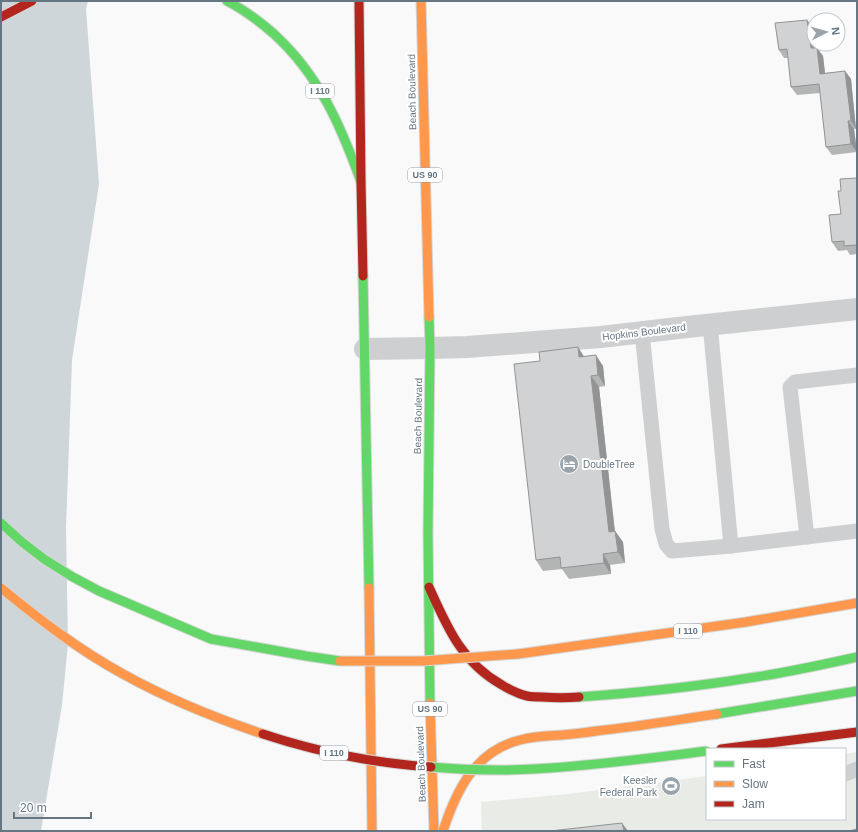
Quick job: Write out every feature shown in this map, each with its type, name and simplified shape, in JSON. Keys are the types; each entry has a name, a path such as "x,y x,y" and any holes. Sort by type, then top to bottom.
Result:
{"main road":[{"path":"1,17 32,1"},
{"name":"I 110","path":"227,1 254,16 277,36 298,58 313,78 326,100 350,151 361,182"},
{"path":"359,1 361,182 369,559 372,831"},
{"name":"Beach Boulevard","path":"421,1 430,348 428,494 430,708 434,831"},
{"name":"I 110","path":"1,523 22,542 71,576 99,591 211,639 342,661 423,662 518,654 738,623 857,603"},
{"path":"429,587 443,620 466,656 476,667 492,680 527,696 572,698 660,690 750,678 857,657"},
{"name":"I 110","path":"1,588 60,633 100,660 141,684 238,727 311,748 353,757 395,763 455,769 508,770 598,764 706,751"},
{"path":"444,831 450,810 468,774 481,760 509,743 521,739 626,728 857,691"},
{"path":"729,748 857,732"}],"street":[{"name":"Hopkins Boulevard","path":"365,349 467,347 601,338 710,324 857,309"}],"lane":[{"path":"710,324 731,546"},
{"path":"642,332 662,529 666,544 672,551 731,546 857,531"},
{"path":"807,537 790,386 795,382 857,375"},
{"path":"846,774 857,769"}],"shaded area":[{"path":"1,1 88,1 86,9 99,184 72,360 66,528 68,644 62,705 41,831 1,831"},
{"name":"Keesler Federal Park","path":"857,752 857,831 482,831 481,802 568,794 706,776 706,820 846,820 846,754"}],"building":[{"path":"806,20 806,52 817,52 820,74 845,71 851,121 848,121 851,144 826,147 819,84 791,87 787,49 779,50 775,23"},
{"path":"857,178 857,245 844,246 844,241 832,242 829,215 841,214 838,191 841,191 840,179"},
{"name":"DoubleTree","path":"578,347 579,357 596,355 598,375 591,376 609,532 615,531 618,552 603,554 604,563 561,568 560,557 536,560 514,364 540,361 539,352"},
{"path":"622,823 624,831 550,831"}],"traffic: fast":[{"path":"227,1 246,12 274,34 304,67 316,84 337,121 361,182"},
{"path":"363,276 369,588"},
{"path":"429,317 428,533 430,703"},
{"path":"1,523 44,559 71,576 99,591 211,639 340,661"},
{"path":"579,697 622,694 728,681 790,671 857,657"},
{"path":"717,714 857,691"},
{"path":"431,767 482,770 556,768 706,751"}],"traffic: slow":[{"path":"421,1 429,317"},
{"path":"1,588 60,634 123,674 157,692 263,734"},
{"path":"369,588 372,831"},
{"path":"518,654 746,622 857,603"},
{"path":"340,661 423,661 518,654"},
{"path":"430,703 434,831"},
{"path":"443,831 454,801 470,775 479,763 504,745 541,736 626,728 717,714"}],"traffic: jam":[{"path":"1,17 32,1"},
{"path":"359,1 363,276"},
{"path":"429,587 442,616 457,643 476,666 488,676 511,690 527,696 556,698 579,697"},
{"path":"729,748 857,732"},
{"path":"263,734 346,756 388,763 431,767"}],"place":[{"name":"DoubleTree","path":"569,464"},
{"name":"Keesler Federal Park","path":"671,786"}]}
